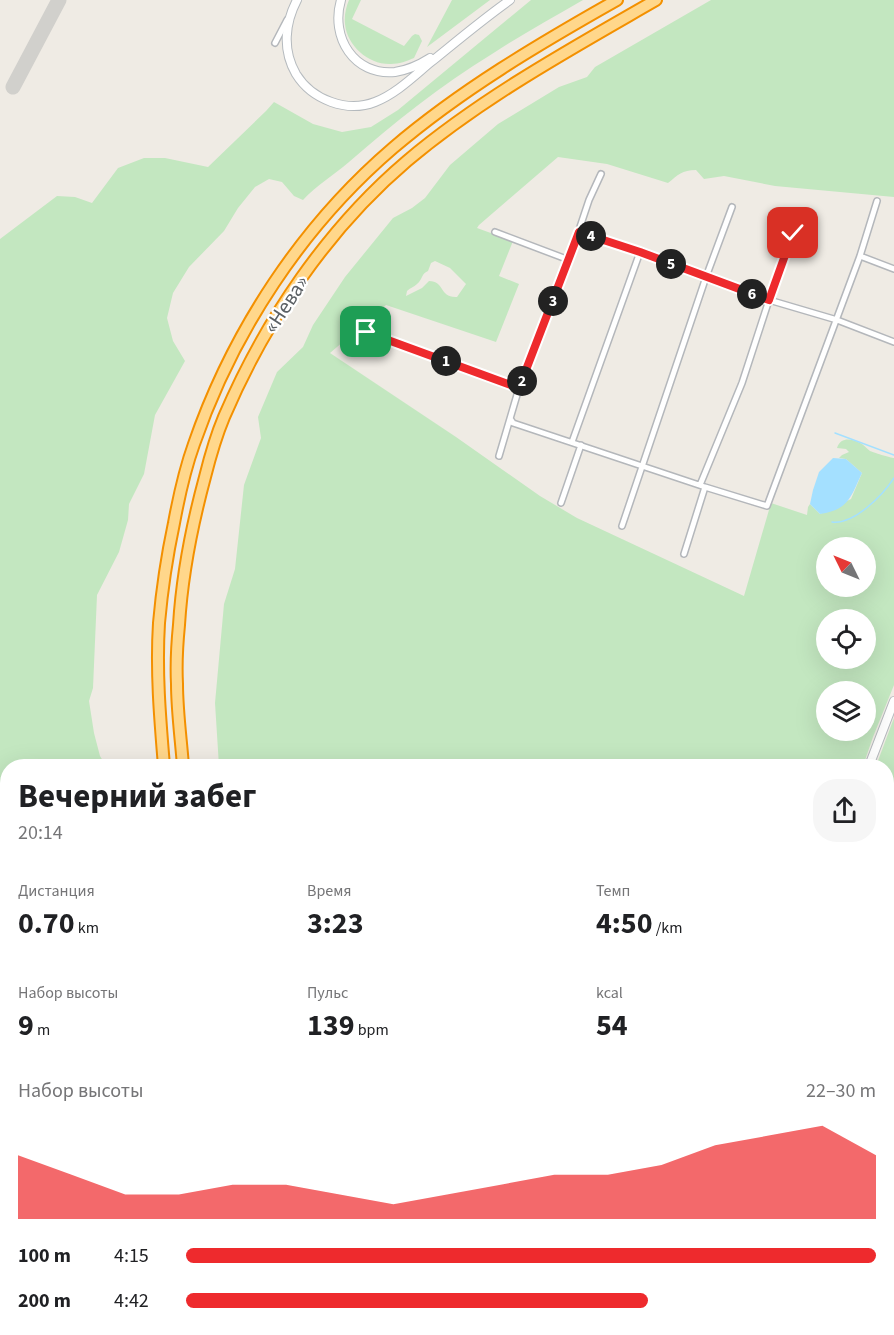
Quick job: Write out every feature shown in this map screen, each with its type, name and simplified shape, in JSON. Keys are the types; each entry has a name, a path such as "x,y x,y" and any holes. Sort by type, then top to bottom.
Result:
{"highway":[{"name":"«Нева»","path":"164,759 158,682 159,622 166,564 179,496 193,446 205,415 251,320 280,274 314,228 392,149 448,105 502,68 617,0"},
{"name":"«Нева»","path":"182,759 177,684 179,625 185,568 197,504 224,418 247,368 295,286 330,240 362,204 406,162 459,120 514,84 656,0"}],"street":[{"path":"341,0 337,22 343,44 360,63 375,70 398,72 413,67 459,39"},
{"path":"295,4 289,17 286,35 288,53 297,77 323,99 341,105 361,106 376,102 399,88 508,0"},
{"path":"275,43 295,4"},
{"path":"500,456 519,388 569,260 589,200 601,174"},
{"path":"511,420 513,423 767,506 837,320 877,201"},
{"path":"622,526 641,465 732,207"},
{"path":"495,232 569,260"},
{"path":"579,232 769,300 837,320 894,342"},
{"path":"684,554 702,486 742,383 793,233"},
{"path":"572,442 640,252"},
{"path":"860,256 894,269"},
{"path":"366,332 519,388"},
{"path":"561,503 581,445"},
{"path":"872,759 894,701"}],"green space":[{"path":"349,0 361,0 352,19 404,46 412,36 419,35 422,41 414,58 391,64 375,61 360,53 350,40 345,24"},
{"path":"452,0 490,0 427,47"},
{"path":"531,0 583,0 503,47 436,92 303,200 294,196 282,182 269,179 255,187 238,208 224,231 189,267 173,293 167,318 173,341 185,361 155,415 144,474 129,504 128,520 119,552 97,595 93,688 89,701 94,733 102,759 0,759 0,239 57,196 75,197 92,203 118,168 144,158 165,158 208,167 274,102 313,124 342,132 371,127 398,110"},
{"path":"711,0 894,0 894,197 775,186 724,176 704,179 696,170 684,172 668,183 607,164 558,157 477,228 513,241 499,276 519,284 496,342 386,305 330,353 540,496 577,518 744,596 771,503 807,515 810,504 820,514 851,499 862,473 846,459 839,458 849,452 846,449 837,448 844,440 855,441 870,451 894,458 894,685 876,730 876,681 816,681 816,741 872,741 865,759 219,759 215,703 224,604 235,569 244,485 261,438 258,417 277,372 303,347 313,325 345,277 393,218 425,198 450,165 498,124 559,87 587,77 595,67","holes":["435,261 450,268 466,284 457,297 447,295 438,284 429,281 422,288 406,296 407,291 417,284 428,271 431,263"]},
{"path":"894,718 894,759 879,759"}],"water":[{"path":"833,458 846,459 862,473 848,501 837,509 820,514 810,504 813,490 819,472"}],"waterway":[{"path":"835,433 894,455"},
{"path":"832,522 849,519 867,508 894,478"}],"taxiway":[{"path":"13,87 59,0"}],"route":[{"path":"366,332 519,388 579,232 769,300 793,233"}]}
